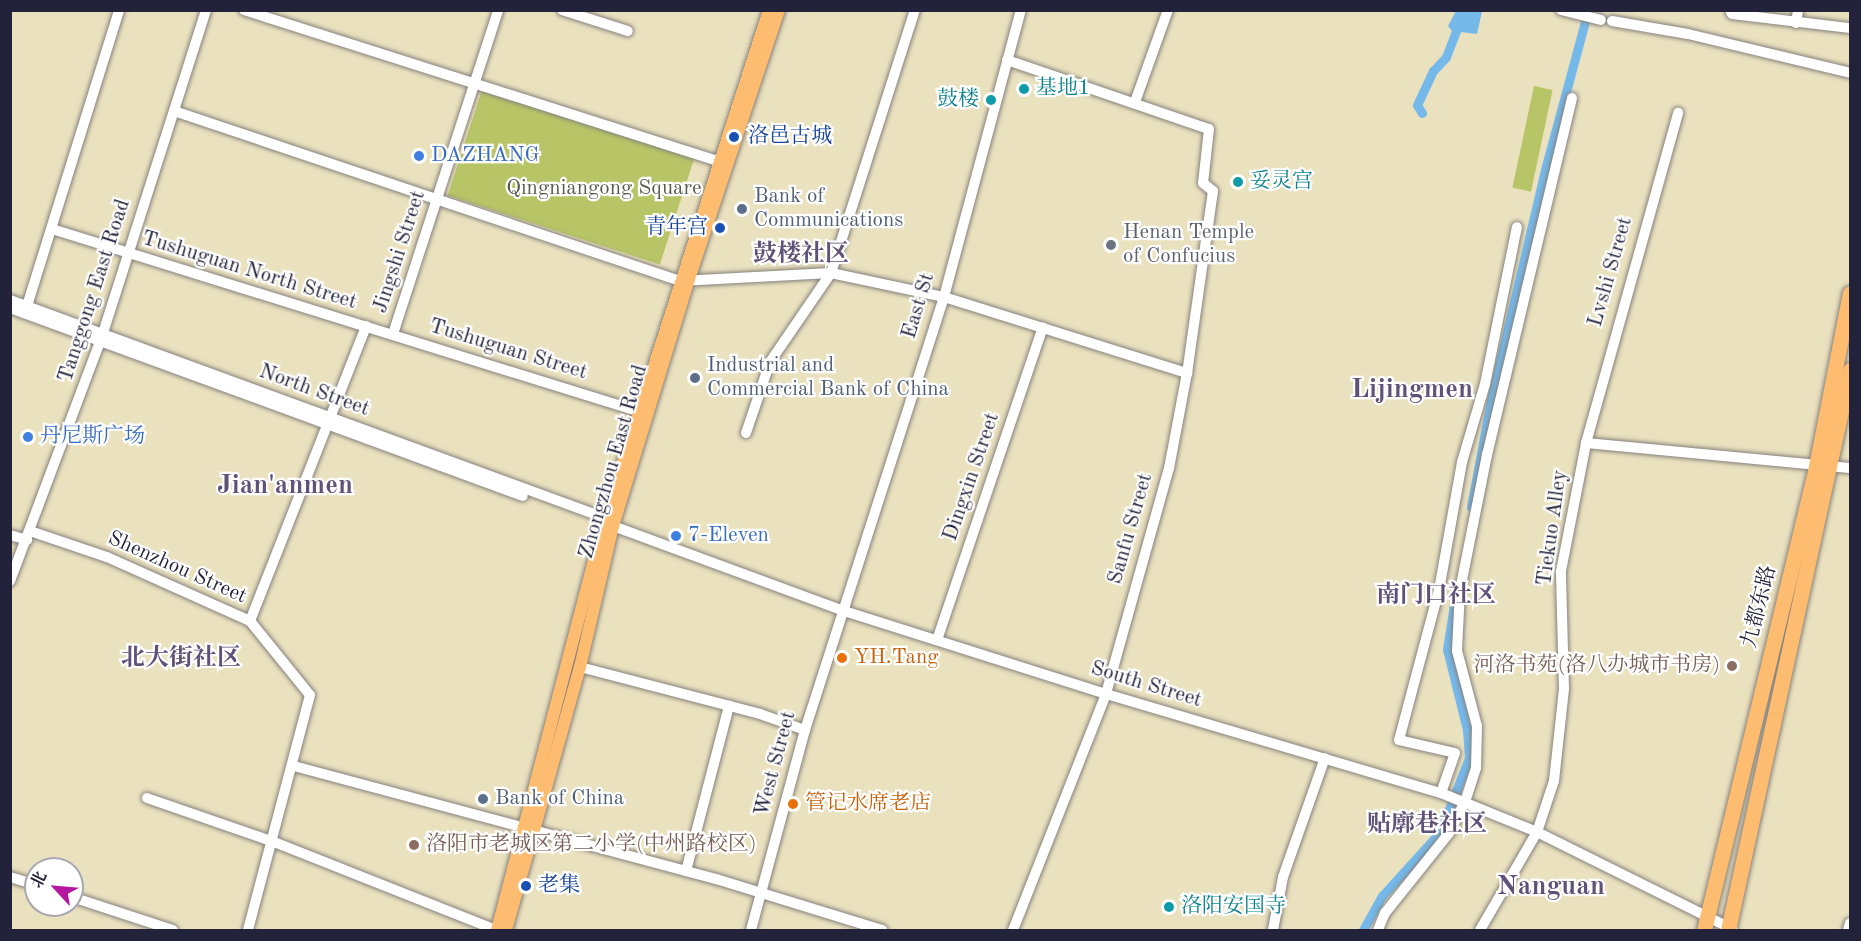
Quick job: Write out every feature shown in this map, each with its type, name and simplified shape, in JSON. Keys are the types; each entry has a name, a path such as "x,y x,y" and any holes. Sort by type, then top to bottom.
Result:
{"highway":[{"name":"九都东路","path":"1731,929 1823,467 1851,293"},
{"name":"九都东路","path":"1706,923 1823,467 1851,370"}],"main road":[{"name":"Zhongzhou East Road","path":"497,930 580,667 607,523 723,163 769,10"},
{"name":"Zhongzhou East Road","path":"723,163 779,10"},
{"name":"Zhongzhou East Road","path":"506,930 637,411 684,281"}],"street":[{"path":"27,306 119,10"},
{"name":"Tanggong East Road","path":"10,581 102,337 206,10"},
{"path":"244,10 723,163"},
{"name":"Jingshi Street","path":"393,334 476,84 498,10"},
{"path":"562,10 628,31"},
{"path":"746,433 770,362 832,269 915,10"},
{"name":"East St","path":"841,610 944,297 1021,10"},
{"path":"1007,60 1135,102 1168,10"},
{"path":"1730,10 1732,14 1851,28"},
{"path":"1796,23 1798,10"},
{"path":"1563,11 1688,34 1851,73"},
{"path":"1378,930 1385,913 1449,833 1465,802 1476,768 1477,726 1457,651 1460,590 1487,455 1572,98"},
{"name":"Sanfu Street","path":"1012,930 1106,694 1169,468 1187,373 1213,191 1203,183 1209,129 1135,102"},
{"path":"174,111 437,201 684,281 832,269 944,297 1187,373"},
{"name":"Lvshi Street","path":"1586,442 1678,113"},
{"path":"1441,793 1455,753 1398,740 1438,590 1462,462 1485,384 1517,227"},
{"name":"Tushuguan North Street","path":"52,230 366,326"},
{"name":"North Street","path":"10,300 328,422 841,610"},
{"name":"North Street","path":"10,308 102,337"},
{"path":"250,621 366,326"},
{"name":"Tushuguan Street","path":"366,326 637,411"},
{"name":"Dingxin Street","path":"937,640 1043,327"},
{"path":"1586,442 1851,468"},
{"name":"Tiekuo Alley","path":"1480,930 1537,832 1554,781 1564,689 1562,571 1586,442"},
{"name":"Shenzhou Street","path":"10,535 28,536 107,557 250,621 310,695 294,766"},
{"name":"South Street","path":"841,610 1106,694 1441,793 1537,832 1706,923 1731,929"},
{"name":"West Street","path":"751,930 805,730 841,610"},
{"path":"580,667 729,706 805,730"},
{"path":"686,871 729,706"},
{"path":"1274,930 1286,867 1325,758"},
{"path":"249,930 294,766 761,891 880,930"},
{"path":"147,798 274,842 497,930"},
{"path":"84,901 173,930"},
{"path":"1848,930 1851,923"}],"green space":[{"path":"1534,86 1553,90 1531,192 1512,188"},
{"name":"Qingniangong Square","path":"482,90 694,159 660,264 448,196"}],"water":[{"path":"1456,11 1482,11 1477,34 1452,31 1448,26"}],"waterway":[{"path":"1471,507 1491,400 1546,166 1588,10"},
{"path":"1422,113 1417,105 1433,71 1446,57 1456,31"},
{"path":"1363,930 1382,896 1440,832 1469,758 1467,730 1447,649 1457,586"}],"place":[{"name":"基地1","path":"1024,89"},
{"name":"鼓楼","path":"991,100"},
{"name":"洛邑古城","path":"734,137"},
{"name":"DAZHANG","path":"419,156"},
{"name":"妥灵宫","path":"1238,182"},
{"name":"Bank of Communications","path":"742,209"},
{"name":"青年宫","path":"720,228"},
{"name":"Henan Temple of Confucius","path":"1111,245"},
{"name":"Industrial and Commercial Bank of China","path":"695,378"},
{"name":"丹尼斯广场","path":"28,437"},
{"name":"7-Eleven","path":"676,536"},
{"name":"YH.Tang","path":"842,658"},
{"name":"河洛书苑(洛八办城市书房)","path":"1732,666"},
{"name":"Bank of China","path":"483,799"},
{"name":"管记水席老店","path":"793,804"},
{"name":"洛阳市老城区第二小学(中州路校区)","path":"414,845"},
{"name":"老集","path":"526,886"},
{"name":"洛阳安国寺","path":"1169,907"}],"district":[{"name":"鼓楼社区","path":"801,256"},
{"name":"Lijingmen","path":"1412,390"},
{"name":"Jian'anmen","path":"285,486"},
{"name":"南门口社区","path":"1436,597"},
{"name":"北大街社区","path":"181,660"},
{"name":"贴廓巷社区","path":"1427,826"},
{"name":"Nanguan","path":"1551,887"}]}
